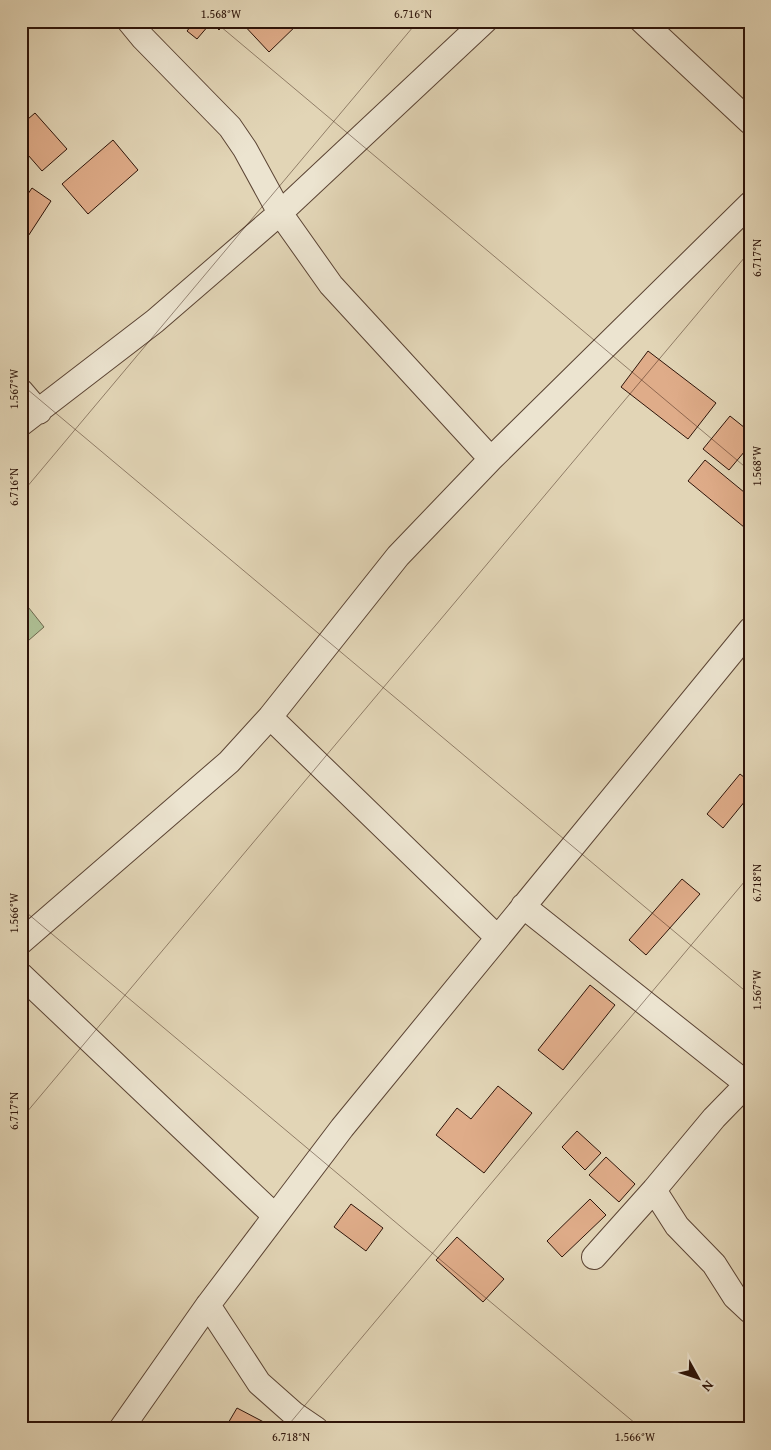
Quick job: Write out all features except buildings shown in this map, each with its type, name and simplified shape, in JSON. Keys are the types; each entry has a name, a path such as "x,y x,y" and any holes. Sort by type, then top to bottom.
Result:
{"street":[{"path":"129,21 143,38 230,126 245,148 280,213 331,285 491,459"},
{"path":"21,391 30,418 155,321 280,213 485,21"},
{"path":"642,21 750,122"},
{"path":"21,942 229,762 270,717 398,556 491,459 750,204"},
{"path":"121,1429 208,1305 342,1128 750,630"},
{"path":"270,717 497,938"},
{"path":"524,906 748,1082 714,1118 654,1190 594,1257"},
{"path":"21,975 275,1216"},
{"path":"654,1190 677,1226 714,1264 735,1297 750,1311"},
{"path":"208,1305 259,1383 294,1414 316,1429"}],"green space":[{"path":"21,598 44,627 21,647"}]}
